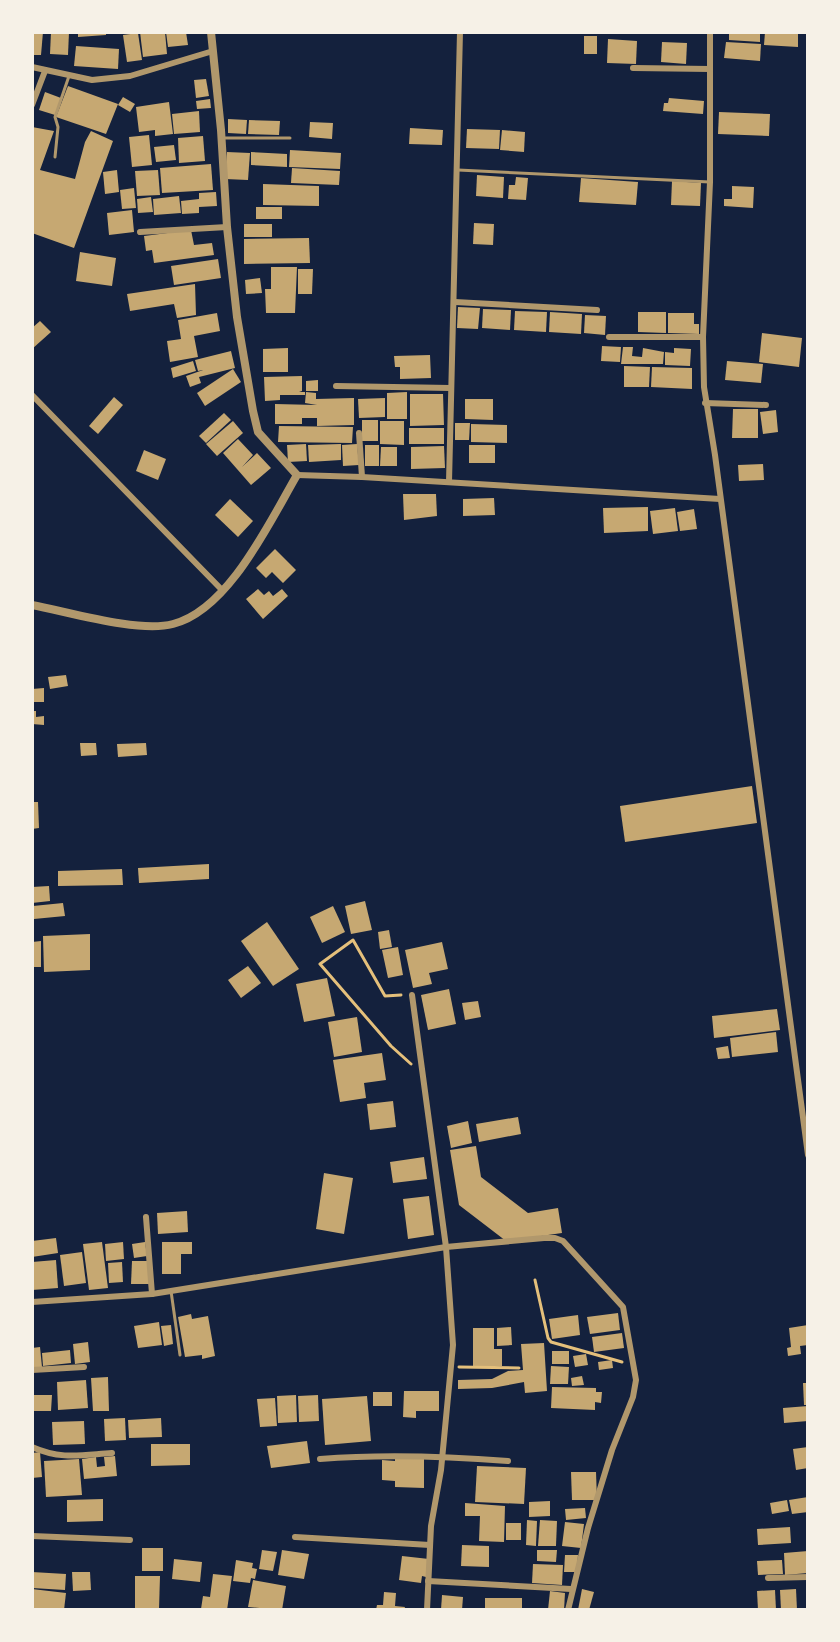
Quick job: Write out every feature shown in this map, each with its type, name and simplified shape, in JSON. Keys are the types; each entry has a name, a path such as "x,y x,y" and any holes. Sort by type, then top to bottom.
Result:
{"street":[{"path":"211,32 237,317 258,432 297,475 720,499"},
{"path":"449,482 460,32"},
{"path":"710,32 710,182 703,337 705,403 808,1155"},
{"path":"32,67 92,80 130,76 213,51"},
{"path":"633,68 710,69"},
{"path":"32,105 45,71"},
{"path":"140,232 227,227"},
{"path":"455,302 597,310"},
{"path":"609,337 703,337"},
{"path":"336,386 450,388"},
{"path":"32,395 222,590"},
{"path":"705,403 766,405"},
{"path":"359,433 362,477"},
{"path":"32,605 140,626 172,624 196,613 239,573 297,475"},
{"path":"412,995 446,1247 452,1367 430,1545 427,1610"},
{"path":"146,1217 152,1294"},
{"path":"32,1302 152,1294 446,1247 544,1238 563,1241 623,1307 636,1380 633,1397 612,1450 571,1589 568,1610"},
{"path":"32,1370 84,1367"},
{"path":"32,1447 61,1457 112,1453"},
{"path":"320,1459 376,1454 442,1455 508,1461"},
{"path":"32,1536 130,1540"},
{"path":"295,1537 430,1545"},
{"path":"768,1578 808,1577"},
{"path":"428,1581 571,1589"}],"lane":[{"path":"55,157 58,127 55,117 69,76"},
{"path":"221,138 290,138"},
{"path":"458,170 710,182"},
{"path":"171,1291 180,1355"}],"path":[{"path":"412,995 385,996 353,940 320,964 391,1046 423,1075"},
{"path":"535,1280 551,1342 618,1362 634,1363"},
{"path":"452,1367 519,1368"}],"building":[{"path":"32,32 43,32 41,55 32,55"},
{"path":"51,32 69,32 68,55 50,54"},
{"path":"78,32 106,32 106,35 78,37"},
{"path":"140,32 165,32 167,54 143,57"},
{"path":"166,32 186,32 188,45 168,47"},
{"path":"729,32 760,32 760,42 729,40"},
{"path":"765,32 798,32 798,47 764,45"},
{"path":"138,33 142,60 127,62 123,35"},
{"path":"584,36 597,36 597,54 584,54"},
{"path":"608,39 637,41 636,64 607,63"},
{"path":"662,42 687,43 686,64 661,62"},
{"path":"726,42 761,44 760,61 724,58"},
{"path":"76,46 119,49 118,69 74,66"},
{"path":"206,79 209,96 196,98 194,80"},
{"path":"68,86 118,104 106,134 56,117"},
{"path":"45,92 61,98 55,115 39,110"},
{"path":"123,97 135,104 130,112 118,105"},
{"path":"669,98 704,101 703,114 663,111 664,103 668,103"},
{"path":"210,99 211,108 197,109 196,101"},
{"path":"169,102 173,134 155,136 155,130 139,132 136,107"},
{"path":"199,111 200,132 174,134 172,114"},
{"path":"719,112 770,114 769,136 718,134"},
{"path":"228,119 247,120 246,134 228,133"},
{"path":"249,120 280,121 279,135 248,134"},
{"path":"310,122 333,123 332,139 309,137"},
{"path":"32,127 54,131 40,170 75,179 91,131 113,141 74,248 32,233"},
{"path":"410,128 443,130 442,145 409,144"},
{"path":"467,129 500,130 499,149 466,148"},
{"path":"502,130 525,132 524,152 500,150"},
{"path":"149,135 152,165 132,167 129,137"},
{"path":"203,136 205,161 179,163 178,138"},
{"path":"174,145 176,160 156,162 154,147"},
{"path":"290,150 341,153 340,169 289,167"},
{"path":"227,152 250,153 248,180 225,179"},
{"path":"251,152 287,154 287,167 251,165"},
{"path":"211,164 213,190 162,193 160,168"},
{"path":"292,168 340,171 339,185 291,183"},
{"path":"117,170 119,192 105,194 103,172"},
{"path":"158,170 160,195 137,196 135,171"},
{"path":"477,175 504,177 503,198 476,196"},
{"path":"516,177 528,178 526,200 508,199 509,185 515,185"},
{"path":"581,178 638,182 636,205 579,202"},
{"path":"672,181 701,183 700,206 671,205"},
{"path":"263,184 319,186 319,206 263,205"},
{"path":"732,186 754,187 753,208 724,206 724,199 732,199"},
{"path":"134,188 136,208 122,209 120,190"},
{"path":"216,192 217,206 199,207 199,213 182,214 181,201 199,199 199,193"},
{"path":"179,196 181,213 154,215 153,199"},
{"path":"151,197 153,212 138,213 137,199"},
{"path":"256,207 282,207 282,219 256,219"},
{"path":"132,210 134,232 109,235 107,213"},
{"path":"474,223 494,224 493,245 473,244"},
{"path":"244,224 272,224 272,237 244,237"},
{"path":"191,230 194,245 212,243 214,255 154,263 152,250 146,251 144,236"},
{"path":"309,238 310,263 244,264 244,239"},
{"path":"80,252 116,258 112,286 76,281"},
{"path":"218,259 221,278 174,285 171,266"},
{"path":"271,267 297,267 295,313 266,313 265,289 271,289"},
{"path":"298,269 313,269 312,294 298,294"},
{"path":"260,278 262,293 246,294 245,280"},
{"path":"195,284 196,315 177,318 174,304 130,311 127,294"},
{"path":"458,307 480,308 478,329 457,328"},
{"path":"483,309 511,310 510,330 482,328"},
{"path":"515,311 547,312 546,332 514,330"},
{"path":"550,312 582,314 581,334 549,332"},
{"path":"638,312 666,312 666,333 638,332"},
{"path":"217,313 220,331 194,336 198,357 170,362 167,341 181,339 178,320"},
{"path":"668,313 694,313 694,324 699,324 699,334 668,333"},
{"path":"585,315 606,316 605,335 584,333"},
{"path":"40,321 51,332 32,349 32,328"},
{"path":"762,333 802,338 799,367 759,362"},
{"path":"602,346 621,347 620,362 601,361"},
{"path":"623,347 633,347 632,356 642,357 643,348 664,352 663,364 621,364"},
{"path":"288,348 288,372 263,372 263,349"},
{"path":"674,348 691,349 690,366 665,365 665,352 674,353"},
{"path":"231,351 235,368 199,377 201,383 190,387 186,376 203,370 198,371 195,360"},
{"path":"430,355 431,378 400,379 400,367 395,367 394,356"},
{"path":"193,361 196,371 173,378 171,368"},
{"path":"727,361 763,364 761,383 725,380"},
{"path":"624,366 650,367 649,387 624,387"},
{"path":"652,367 692,368 692,389 651,387"},
{"path":"233,369 241,382 205,406 197,393"},
{"path":"302,376 302,391 299,392 305,392 305,395 280,395 280,400 265,401 264,377"},
{"path":"318,380 318,391 306,391 306,381"},
{"path":"306,392 316,393 316,399 354,398 354,425 317,426 317,418 302,418 302,424 275,424 275,404 317,405 305,403"},
{"path":"407,392 407,419 387,419 387,393"},
{"path":"410,394 443,394 444,425 410,426"},
{"path":"114,397 123,405 98,434 89,426"},
{"path":"385,398 385,417 359,418 358,399"},
{"path":"465,399 493,399 493,420 465,419"},
{"path":"733,409 758,409 758,438 732,438"},
{"path":"776,410 778,432 763,434 760,412"},
{"path":"224,413 231,420 206,443 199,436"},
{"path":"362,420 378,420 378,441 362,441"},
{"path":"233,421 243,433 217,456 206,444"},
{"path":"380,421 404,421 404,445 380,444"},
{"path":"455,423 470,423 469,440 455,440"},
{"path":"471,424 507,425 507,443 471,442"},
{"path":"279,426 353,427 352,443 278,442"},
{"path":"409,428 444,428 444,444 409,444"},
{"path":"238,439 253,455 242,467 257,453 271,468 251,485 223,453"},
{"path":"306,444 307,461 288,462 287,445"},
{"path":"341,444 341,460 309,462 308,445"},
{"path":"357,444 359,465 343,466 342,445"},
{"path":"365,445 379,445 379,466 365,466"},
{"path":"469,445 495,445 495,463 469,463"},
{"path":"444,446 445,468 411,469 411,447"},
{"path":"381,447 397,447 397,466 380,466"},
{"path":"144,450 166,459 158,480 136,471"},
{"path":"763,464 764,480 739,481 738,465"},
{"path":"403,494 436,494 437,516 404,520"},
{"path":"494,498 495,515 463,516 463,499"},
{"path":"230,499 253,521 238,537 215,515"},
{"path":"648,507 648,531 604,533 603,508"},
{"path":"675,508 678,531 653,534 650,511"},
{"path":"694,509 697,529 680,531 677,512"},
{"path":"275,549 296,570 283,583 272,572 266,578 256,568"},
{"path":"258,589 264,595 269,591 273,596 282,589 288,596 263,619 246,599"},
{"path":"66,675 68,686 50,689 48,677"},
{"path":"44,688 44,702 32,702 32,689"},
{"path":"32,711 36,711 36,717 44,716 44,725 32,724"},
{"path":"80,743 96,743 97,755 81,756"},
{"path":"146,743 147,755 118,757 117,744"},
{"path":"752,786 757,823 625,842 620,806"},
{"path":"32,802 38,802 39,828 32,829"},
{"path":"209,864 209,879 139,883 138,868"},
{"path":"122,869 123,885 58,886 58,871"},
{"path":"49,886 50,901 32,903 32,887"},
{"path":"365,901 372,930 351,934 345,906"},
{"path":"63,903 65,916 34,919 33,906"},
{"path":"333,906 345,932 322,943 310,917"},
{"path":"267,922 299,969 273,986 241,941"},
{"path":"389,930 392,947 380,949 378,932"},
{"path":"90,934 90,970 44,972 43,936"},
{"path":"41,941 41,967 32,967 32,942"},
{"path":"442,942 448,969 429,973 432,984 413,988 405,950"},
{"path":"398,947 403,975 388,978 382,950"},
{"path":"248,966 261,983 241,998 228,980"},
{"path":"327,978 335,1016 304,1022 296,984"},
{"path":"449,989 456,1024 428,1030 421,995"},
{"path":"478,1001 481,1017 465,1020 462,1003"},
{"path":"777,1009 780,1030 714,1038 712,1016"},
{"path":"357,1017 362,1052 334,1057 328,1022"},
{"path":"776,1032 778,1052 732,1057 730,1038"},
{"path":"728,1046 730,1058 718,1059 716,1048"},
{"path":"382,1053 386,1080 364,1083 366,1098 340,1102 333,1060"},
{"path":"393,1101 396,1127 370,1130 367,1104"},
{"path":"518,1117 521,1134 479,1142 476,1124"},
{"path":"468,1121 472,1143 451,1148 447,1126"},
{"path":"476,1146 481,1177 528,1213 558,1208 562,1233 506,1241 459,1205 450,1150"},
{"path":"424,1157 427,1179 393,1183 390,1162"},
{"path":"324,1173 353,1178 344,1234 316,1229"},
{"path":"429,1196 434,1235 408,1239 403,1199"},
{"path":"187,1211 188,1232 158,1234 157,1213"},
{"path":"56,1238 58,1253 32,1257 32,1241"},
{"path":"102,1242 108,1288 89,1290 83,1244"},
{"path":"123,1242 124,1259 106,1261 105,1244"},
{"path":"145,1242 147,1256 134,1258 132,1244"},
{"path":"162,1242 192,1242 192,1254 181,1254 181,1274 162,1274"},
{"path":"82,1252 86,1283 64,1286 60,1255"},
{"path":"56,1260 58,1288 32,1290 32,1262"},
{"path":"132,1261 149,1261 149,1284 131,1284"},
{"path":"122,1262 123,1282 109,1283 108,1263"},
{"path":"618,1313 620,1330 590,1334 587,1317"},
{"path":"191,1314 192,1319 208,1316 215,1356 202,1359 202,1355 185,1357 178,1317"},
{"path":"578,1315 580,1335 552,1339 549,1319"},
{"path":"159,1322 162,1345 138,1348 134,1326"},
{"path":"171,1325 173,1344 164,1346 161,1326"},
{"path":"808,1325 808,1345 800,1346 801,1354 788,1356 787,1348 791,1347 789,1328"},
{"path":"511,1327 512,1345 497,1346 497,1328"},
{"path":"473,1328 494,1328 494,1349 502,1349 502,1366 473,1367"},
{"path":"622,1333 624,1348 594,1352 592,1337"},
{"path":"88,1342 90,1362 75,1364 73,1344"},
{"path":"544,1343 547,1391 525,1393 524,1382 492,1388 458,1389 458,1380 492,1379 508,1371 523,1370 521,1344"},
{"path":"40,1347 42,1367 32,1367 32,1348"},
{"path":"70,1350 71,1363 43,1366 42,1353"},
{"path":"552,1351 569,1351 569,1364 552,1364"},
{"path":"586,1354 588,1365 575,1367 573,1356"},
{"path":"612,1360 613,1368 599,1370 598,1362"},
{"path":"551,1366 569,1367 568,1384 550,1384"},
{"path":"582,1376 584,1385 572,1386 571,1378"},
{"path":"108,1377 109,1411 93,1411 91,1378"},
{"path":"86,1380 88,1408 58,1410 57,1382"},
{"path":"803,1383 808,1383 808,1405 804,1405"},
{"path":"552,1387 596,1388 596,1392 602,1392 601,1403 595,1402 595,1410 551,1408"},
{"path":"404,1391 439,1391 439,1411 416,1411 416,1418 403,1417"},
{"path":"373,1392 392,1392 392,1406 373,1406"},
{"path":"32,1395 52,1395 51,1411 32,1411"},
{"path":"296,1395 297,1422 278,1423 277,1396"},
{"path":"318,1395 319,1421 299,1422 298,1396"},
{"path":"367,1396 371,1441 325,1445 322,1399"},
{"path":"275,1398 277,1426 260,1427 257,1399"},
{"path":"808,1406 808,1421 784,1423 783,1408"},
{"path":"125,1418 126,1440 105,1441 104,1419"},
{"path":"161,1418 162,1437 129,1438 128,1420"},
{"path":"84,1421 85,1444 53,1445 52,1422"},
{"path":"307,1441 310,1463 271,1468 267,1446"},
{"path":"151,1444 190,1444 190,1465 151,1466"},
{"path":"808,1447 808,1468 796,1470 793,1449"},
{"path":"40,1452 42,1477 32,1478 32,1453"},
{"path":"115,1456 117,1476 84,1479 82,1459 96,1457 97,1467 105,1466 104,1457"},
{"path":"395,1457 424,1457 424,1488 395,1487 395,1481 382,1480 382,1460 395,1461"},
{"path":"79,1459 82,1495 46,1497 44,1461"},
{"path":"477,1466 526,1468 524,1504 475,1502"},
{"path":"571,1472 596,1472 597,1500 572,1500"},
{"path":"808,1497 808,1512 792,1514 789,1500"},
{"path":"103,1499 103,1521 67,1522 67,1500"},
{"path":"787,1500 789,1511 772,1514 770,1503"},
{"path":"550,1501 550,1516 529,1517 529,1502"},
{"path":"465,1503 505,1506 504,1542 479,1541 480,1516 465,1516"},
{"path":"585,1508 586,1518 566,1520 565,1509"},
{"path":"527,1520 537,1521 536,1546 526,1545"},
{"path":"540,1520 557,1521 556,1546 538,1546"},
{"path":"565,1522 584,1524 581,1548 562,1546"},
{"path":"506,1523 521,1523 521,1540 506,1540"},
{"path":"790,1527 791,1543 758,1545 757,1529"},
{"path":"462,1545 489,1546 489,1567 461,1566"},
{"path":"142,1548 163,1548 163,1571 142,1571"},
{"path":"262,1550 277,1552 273,1571 259,1569"},
{"path":"282,1550 309,1554 304,1579 278,1575"},
{"path":"537,1550 557,1550 556,1562 537,1561"},
{"path":"808,1551 808,1573 785,1575 784,1553"},
{"path":"565,1555 578,1555 577,1572 564,1572"},
{"path":"402,1556 429,1559 426,1577 422,1576 421,1583 399,1580"},
{"path":"174,1559 202,1562 200,1582 172,1579"},
{"path":"236,1560 253,1563 252,1568 257,1569 255,1579 251,1578 250,1583 233,1581"},
{"path":"782,1560 783,1574 758,1575 757,1561"},
{"path":"533,1564 563,1565 562,1585 532,1583"},
{"path":"32,1572 66,1574 65,1590 32,1588"},
{"path":"72,1572 90,1572 91,1590 73,1591"},
{"path":"213,1574 232,1576 227,1610 201,1609 203,1596 210,1597"},
{"path":"135,1576 160,1576 159,1610 135,1610"},
{"path":"253,1580 286,1586 282,1610 248,1607"},
{"path":"32,1589 66,1593 64,1610 32,1610"},
{"path":"582,1589 594,1592 589,1610 578,1610"},
{"path":"796,1589 797,1610 781,1610 780,1590"},
{"path":"775,1590 776,1610 758,1610 757,1591"},
{"path":"550,1591 565,1593 564,1610 548,1610"},
{"path":"384,1592 396,1593 395,1606 405,1607 404,1610 376,1610 377,1605 383,1605"},
{"path":"442,1595 463,1597 462,1610 441,1610"},
{"path":"485,1598 522,1598 522,1610 485,1610"}]}
